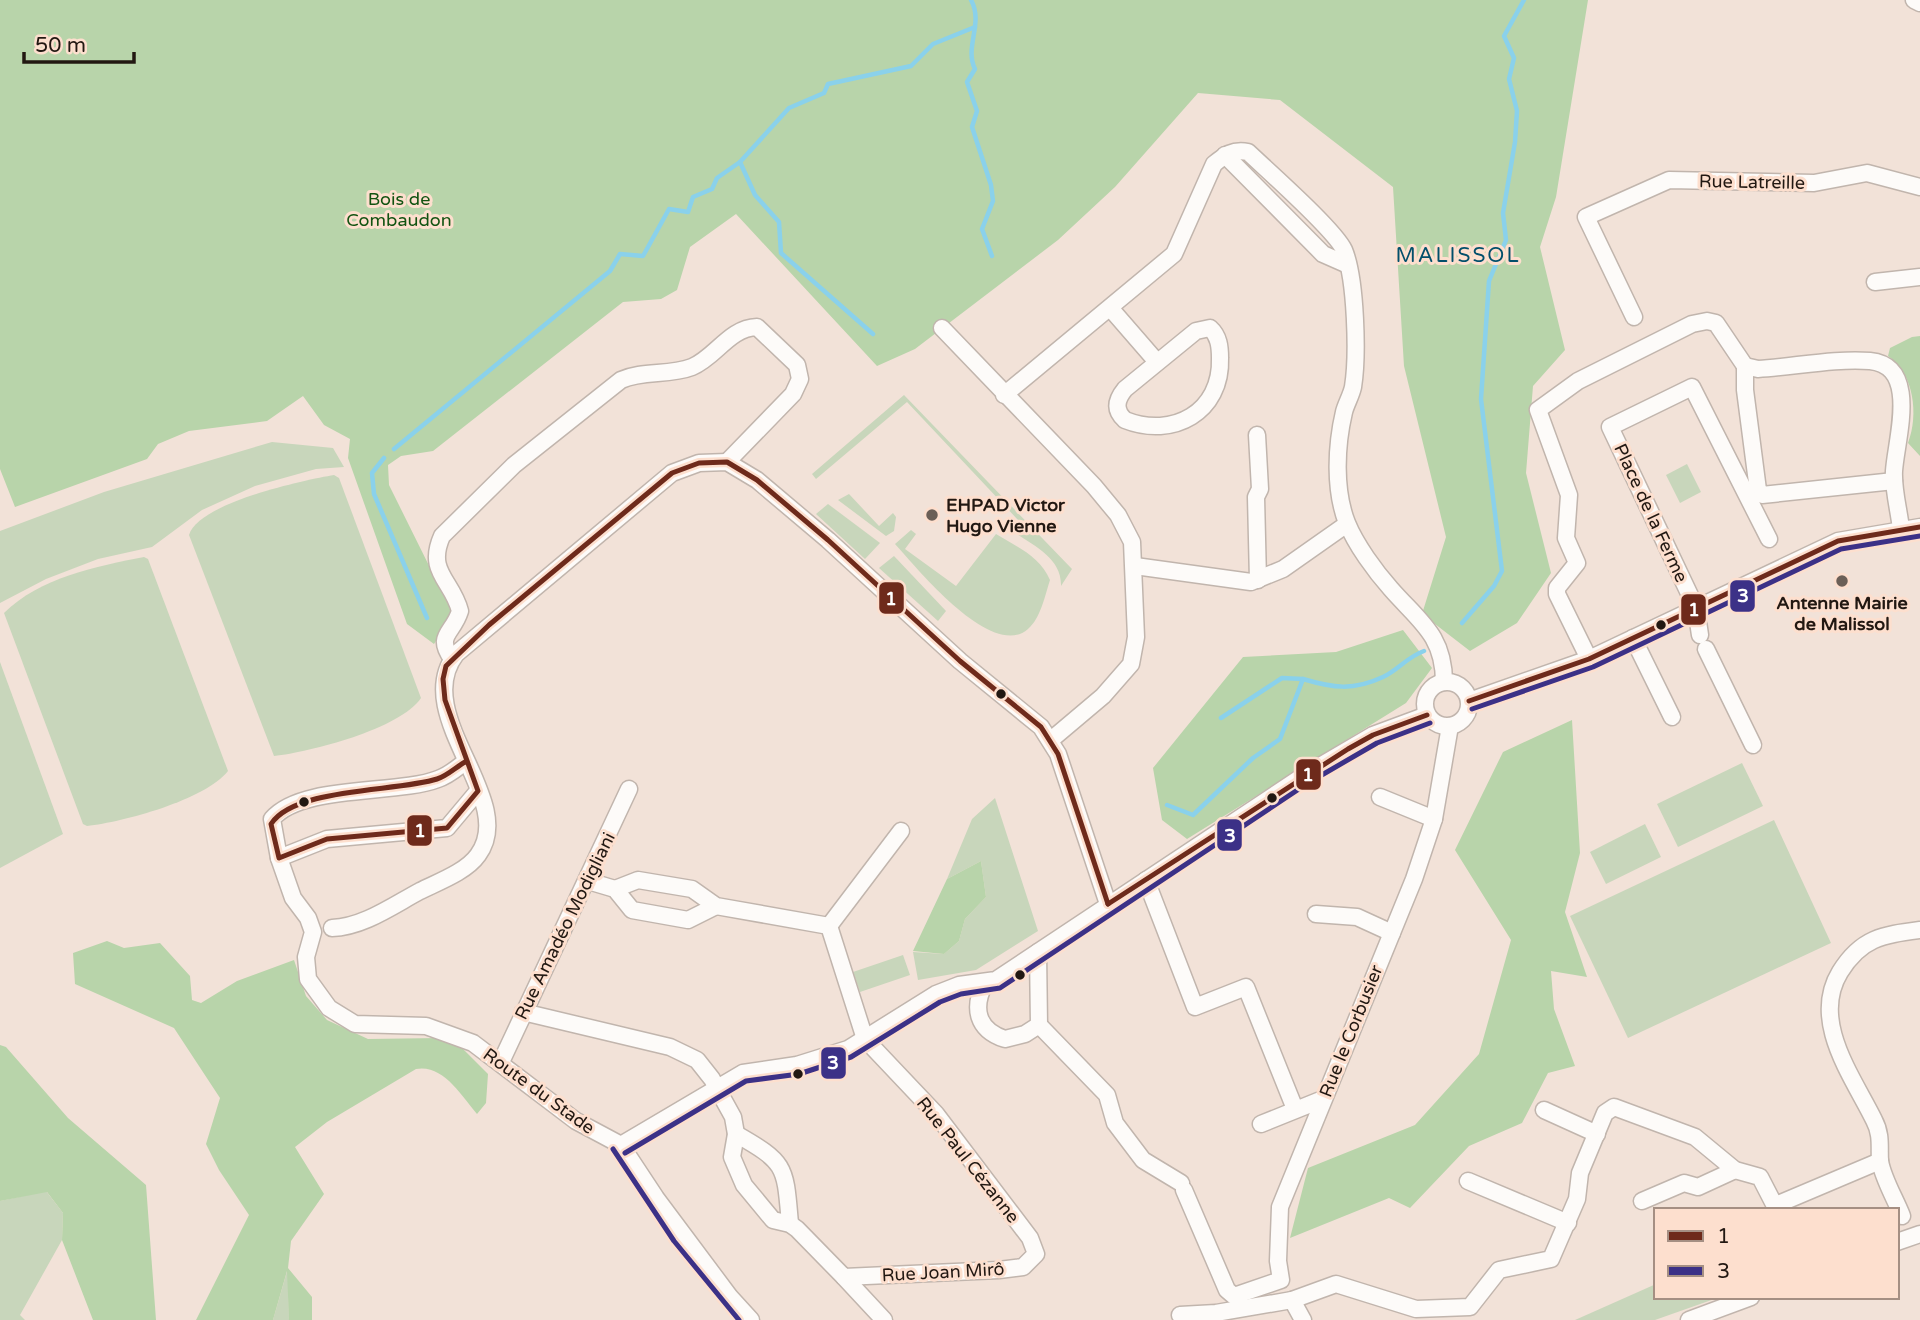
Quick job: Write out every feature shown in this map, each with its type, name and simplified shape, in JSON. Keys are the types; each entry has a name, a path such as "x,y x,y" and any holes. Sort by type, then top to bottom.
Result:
{"street":[{"path":"1914,0 1920,3"},
{"path":"1004,395 1111,309 1174,254 1214,164 1237,150 1248,152 1344,250 1352,277 1355,370 1339,442 1339,497 1347,524 1389,588 1425,624 1439,646 1444,660 1444,682"},
{"name":"Rue Latreille","path":"1634,317 1586,217 1626,198 1669,180 1814,183 1867,173 1920,187"},
{"path":"1875,282 1920,277"},
{"path":"1111,309 1157,362"},
{"path":"1589,659 1557,594 1557,588 1577,564 1566,538 1569,495 1538,410 1578,381 1692,324 1707,321 1716,323 1745,366 1745,390 1758,490 1762,495 1894,481"},
{"path":"452,659 443,646 443,640 460,611 437,568 437,548 442,536 514,466 621,380 634,375 694,366 738,331 757,327 797,365 800,379 793,394 727,462"},
{"path":"942,328 1118,514 1132,542 1136,637 1131,664 1103,696 1052,739"},
{"path":"1210,328 1220,345 1221,366 1217,388 1209,403 1195,416 1180,423 1156,428 1125,420 1119,414 1118,397 1157,362 1196,331 1210,328"},
{"path":"1745,366 1758,369 1870,361 1886,367 1900,382 1905,415 1894,481 1900,529"},
{"name":"Place de la Ferme","path":"1696,608 1610,427 1692,387 1769,539"},
{"path":"1257,435 1260,489 1256,497 1258,580"},
{"path":"332,928 344,928 366,920 477,857 488,831 478,791 445,701 443,679 452,659 672,473 699,463 727,462 757,480 828,540 1052,739 1108,904"},
{"path":"1135,566 1240,582 1258,580 1283,569 1347,524"},
{"path":"1469,701 1589,659 1820,548 1852,537 1920,527"},
{"path":"1696,608 1703,642 1753,745"},
{"path":"1633,638 1672,717"},
{"path":"1444,682 1464,689 1469,701 1462,720 1450,726 1439,725 1427,715 1426,695 1431,688 1444,682"},
{"path":"621,1145 743,1073 809,1062 848,1049 936,994 959,985 996,980 1348,749 1373,735 1427,715"},
{"name":"Rue le Corbusier","path":"1038,1025 1107,1095 1115,1123 1143,1160 1182,1186 1227,1290 1234,1296 1282,1280 1278,1261 1280,1207 1392,933 1434,819 1450,726"},
{"path":"466,762 438,779 337,794 278,813 271,824 278,858 327,839 447,828 478,791"},
{"name":"Rue Amadéo Modigliani","path":"500,1062 588,881 629,789"},
{"path":"1380,797 1434,819"},
{"path":"829,926 901,831"},
{"name":"Route du Stade","path":"278,858 293,898 308,918 313,932 306,957 309,979 320,998 341,1017 368,1026 410,1024 443,1030 473,1042 576,1121 621,1145 656,1198 730,1297 751,1320"},
{"path":"615,889 638,880 670,885 692,889 716,906 829,926"},
{"path":"1146,880 1195,1007 1246,987 1295,1109"},
{"path":"588,881 615,889 632,910 688,920 716,906"},
{"path":"1316,914 1357,917 1392,933"},
{"path":"829,926 865,1040"},
{"path":"1899,1208 1880,1161 1881,1138 1835,1040 1828,1001 1836,978 1861,945 1877,938 1920,930"},
{"path":"985,983 977,1007 985,1029 1005,1039 1025,1034 1038,1025 1038,952"},
{"name":"Rue Joan Mirô","path":"523,1012 690,1054 704,1067 733,1117 736,1134 732,1157 744,1185 773,1220 790,1224 884,1320"},
{"name":"Rue Paul Cézanne","path":"865,1040 965,1150 1030,1238 1036,1254"},
{"path":"1261,1124 1324,1099"},
{"path":"1180,1315 1216,1313 1292,1300 1336,1284 1416,1309 1463,1310 1475,1303 1499,1270 1551,1259 1577,1199 1580,1173 1605,1113 1619,1107 1695,1137 1735,1170 1760,1177 1776,1207 1880,1161"},
{"path":"1544,1110 1597,1133"},
{"path":"736,1134 772,1154 786,1178 790,1224"},
{"path":"1642,1201 1684,1183 1698,1187 1735,1170"},
{"path":"1468,1181 1568,1223"},
{"path":"1899,1208 1902,1216"},
{"path":"1899,1241 1920,1234"},
{"name":"Rue Joan Mirô","path":"844,1277 999,1270 1023,1267 1036,1254"},
{"path":"1689,1320 1746,1299"},
{"path":"1292,1300 1303,1320"}],"green space":[{"name":"Bois de Combaudon","path":"0,0 1588,0 1556,197 1540,247 1565,350 1533,386 1526,473 1551,573 1517,623 1470,651 1422,614 1446,537 1404,366 1393,187 1280,100 1198,93 1115,187 1058,240 915,349 877,366 736,214 690,247 677,290 661,299 623,302 433,451 401,456 388,465 389,485 452,616 434,644 407,624 348,458 350,439 324,425 303,396 267,421 189,431 158,444 147,459 15,507 0,469"},
{"path":"1920,336 1920,456 1908,443 1913,420 1909,384 1897,363 1888,356 1890,348"},
{"path":"904,395 1072,569 1061,586 1057,567 1051,559 1011,530 1019,521 907,402 816,479 812,474"},
{"path":"272,442 333,448 344,467 316,469 255,486 202,510 152,547 98,559 46,579 0,603 0,531 104,492"},
{"path":"1687,464 1701,492 1680,503 1666,475"},
{"path":"334,475 339,478 421,698 394,720 375,729 309,750 274,756 189,535 197,523 231,503 277,488"},
{"path":"849,494 879,526 893,513 896,517 894,531 886,536 838,500"},
{"path":"828,504 880,543 865,559 816,514"},
{"path":"911,530 916,534 905,549 956,586 996,534 1027,553 1046,572 1050,580 1036,619 1028,629 1013,635 995,632 976,622 937,589 895,544"},
{"path":"894,556 946,611 938,621 879,568"},
{"path":"144,557 148,559 228,771 217,782 183,800 121,820 87,826 83,824 4,613 18,601 51,582 88,569"},
{"path":"1403,630 1432,668 1406,703 1187,839 1162,820 1153,768 1243,657 1336,652"},
{"path":"0,662 63,834 0,868"},
{"path":"1572,720 1580,853 1565,912 1587,977 1551,971 1554,1009 1575,1066 1548,1073 1522,1123 1469,1146 1410,1208 1389,1198 1290,1238 1308,1168 1415,1125 1479,1054 1511,940 1455,850 1503,752"},
{"path":"1742,763 1763,806 1678,847 1657,804"},
{"path":"995,798 1038,931 976,970 918,980 913,952 944,954 959,941 965,919 986,897 981,861 947,879 972,819"},
{"path":"1774,820 1831,943 1628,1038 1570,916"},
{"path":"1645,824 1661,857 1606,884 1590,852"},
{"path":"981,861 986,897 965,919 959,941 944,954 913,951 947,879"},
{"path":"107,941 124,948 160,943 190,976 192,1000 201,1003 237,981 294,960 306,996 327,1020 368,1039 439,1038 463,1049 488,1074 486,1103 477,1114 443,1076 435,1071 416,1069 327,1122 295,1147 324,1194 291,1241 288,1268 312,1297 312,1320 289,1320 287,1271 273,1320 196,1320 249,1215 219,1170 206,1144 220,1098 174,1028 75,984 73,953"},
{"path":"903,955 910,975 860,992 853,972"},
{"path":"0,1045 6,1047 68,1118 146,1185 156,1320 93,1320 62,1240 63,1213 47,1192 0,1201"},
{"path":"46,1191 63,1213 62,1240 20,1315 25,1320 0,1320 0,1201"},
{"path":"288,1268 289,1320 273,1320"},
{"path":"1654,1285 1654,1299 1714,1299 1655,1320 1575,1320"}],"waterway":[{"path":"971,0 976,17 972,52 975,69 967,82 977,111 972,127 991,185 993,201 982,229 992,256"},
{"path":"1462,623 1494,586 1502,571 1481,399 1489,281 1506,240 1503,213 1515,142 1517,111 1509,79 1514,58 1504,36 1524,0"},
{"path":"394,449 610,271 620,254 643,256 669,209 688,212 693,197 712,189 717,178 740,162 789,108 824,93 828,84 911,66 933,44 975,27"},
{"path":"740,162 755,195 779,222 781,253 873,334"},
{"path":"384,458 372,473 374,494 427,618"},
{"path":"1167,805 1193,815 1253,758 1280,739 1303,679 1343,687 1362,684 1388,674 1424,651"},
{"path":"1221,718 1282,678 1303,679"}],"transit line":[{"name":"1","path":"465,762 437,779 324,797 301,803 283,812 271,824 279,858 327,839 447,828 478,791 445,700 443,679 446,666 489,625 672,473 699,463 727,462 757,480 828,540 960,661 1041,727 1058,754 1108,904"},
{"name":"1","path":"1469,701 1589,659 1838,541 1920,527"},
{"name":"3","path":"1472,709 1593,667 1841,549 1920,536"},
{"name":"1","path":"1108,904 1348,749 1373,735 1427,715"},
{"name":"3","path":"625,1153 746,1081 799,1074 851,1057 940,1002 961,994 1000,988 1308,783 1377,743 1430,723"},
{"name":"3","path":"613,1149 674,1241 739,1320"}],"place":[{"name":"EHPAD Victor Hugo Vienne","path":"932,515"},
{"name":"Antenne Mairie de Malissol","path":"1842,581"}],"district":[{"name":"MALISSOL","path":"1458,255"}]}
